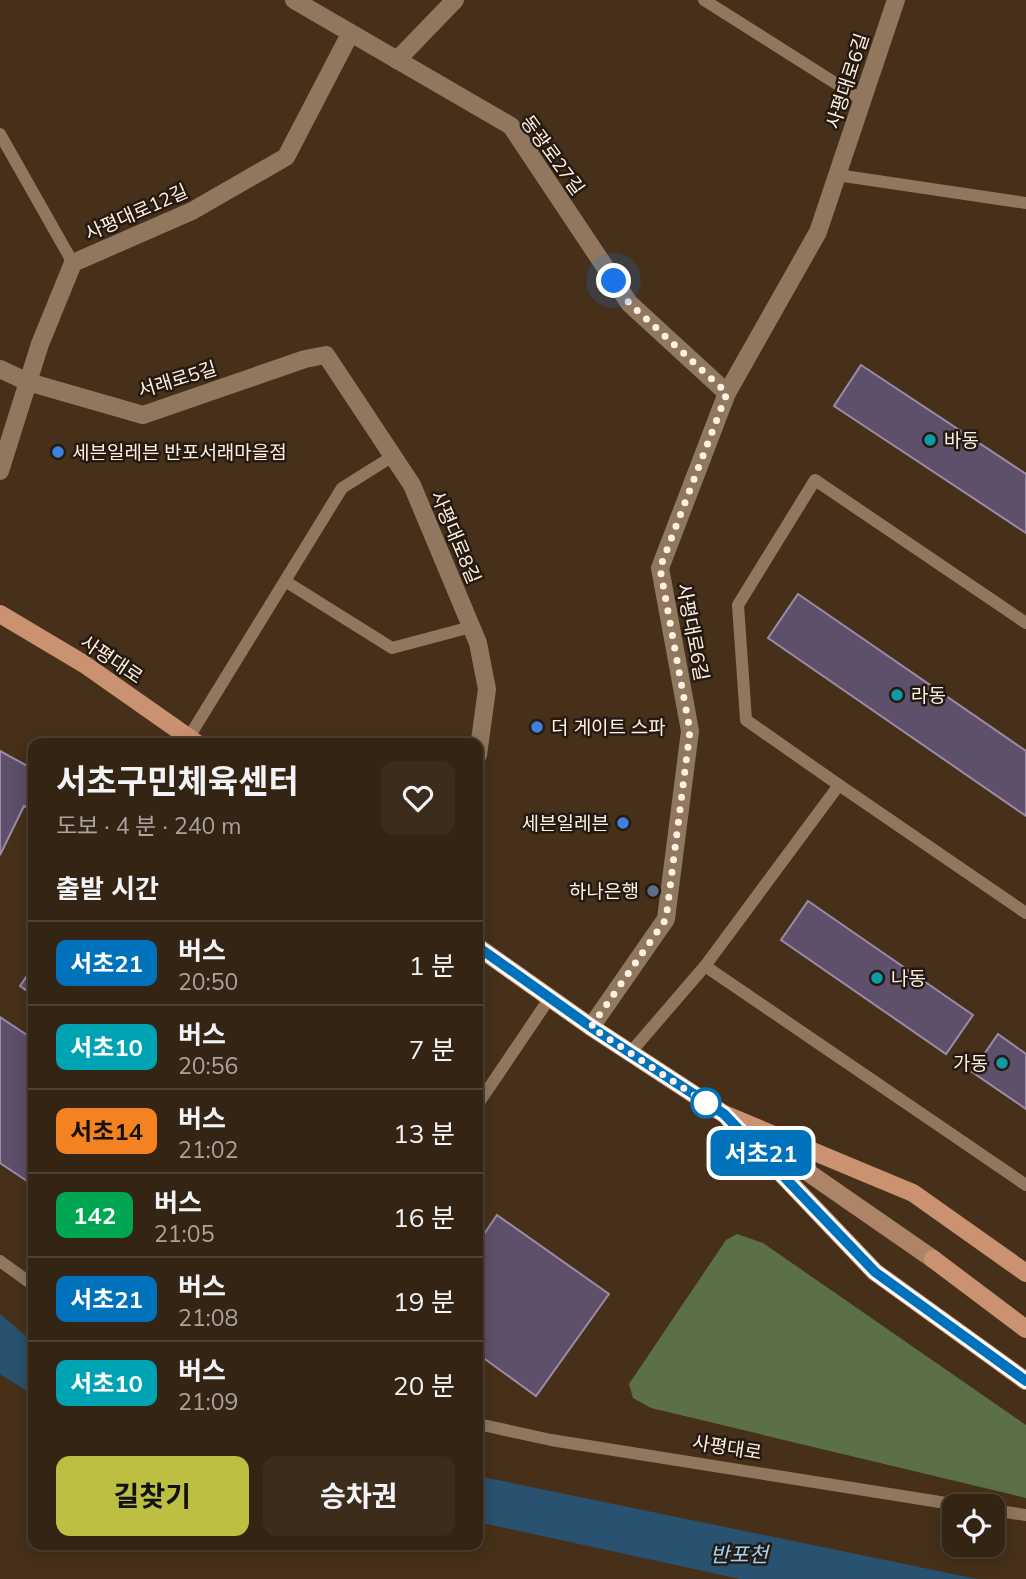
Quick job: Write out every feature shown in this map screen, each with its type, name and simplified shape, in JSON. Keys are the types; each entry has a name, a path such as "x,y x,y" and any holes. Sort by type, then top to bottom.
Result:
{"main road":[{"name":"사평대로","path":"0,614 84,664 190,738"},
{"path":"483,951 549,999 724,1114 913,1194 1026,1273"},
{"path":"724,1114 875,1272 1026,1381"},
{"path":"933,1259 1026,1329"}],"street":[{"name":"동광로27길","path":"294,0 511,126 629,303 727,393"},
{"path":"397,60 455,0"},
{"name":"사평대로6길","path":"591,1027 666,919 690,731 660,568 727,393 818,232 896,0"},
{"name":"사평대로12길","path":"0,471 28,382 73,263 192,211 286,157 350,34"},
{"name":"서래로5길","path":"0,369 28,382 143,415 305,359 326,355"},
{"name":"사평대로8길","path":"326,355 412,485 478,643 487,689 480,738"},
{"path":"724,1114 933,1259"}],"lane":[{"path":"704,0 862,100"},
{"path":"0,134 73,263"},
{"path":"837,175 1026,203"},
{"path":"194,738 342,488 393,456"},
{"path":"1026,623 815,480 738,604 746,720 1026,913"},
{"path":"285,581 392,648 471,627"},
{"path":"630,1053 705,966 839,785"},
{"path":"705,966 1026,1185"},
{"path":"483,1097 549,999"},
{"path":"0,1261 28,1281"},
{"name":"사평대로","path":"483,1425 551,1440 942,1502"},
{"path":"1005,1512 1026,1516"}],"green space":[{"path":"737,1234 763,1243 1026,1425 1026,1498 651,1408 633,1398 629,1384 726,1240"}],"water":[{"path":"0,1314 28,1338 28,1392 0,1374"},
{"name":"반포천","path":"483,1477 977,1579 740,1579 483,1523"}],"building":[{"name":"바동","path":"861,365 1026,474 1026,533 834,406"},
{"name":"라동","path":"798,594 1026,751 1026,816 768,638"},
{"path":"0,751 28,766 28,808 24,806 0,855"},
{"name":"나동","path":"808,901 973,1015 946,1054 781,940"},
{"path":"28,974 28,992 20,986"},
{"path":"0,1017 28,1036 28,1182 0,1163"},
{"name":"가동","path":"998,1034 1026,1054 1026,1109 972,1072"},
{"path":"497,1215 609,1294 536,1396 483,1358 483,1236"}],"bus line":[{"name":"서초21","path":"483,951 549,999 724,1114 875,1272 1026,1381"}],"place":[{"name":"바동","path":"930,440"},
{"name":"세븐일레븐 반포서래마을점","path":"58,452"},
{"name":"라동","path":"897,695"},
{"name":"더 게이트 스파","path":"537,727"},
{"name":"세븐일레븐","path":"623,823"},
{"name":"하나은행","path":"653,891"},
{"name":"나동","path":"877,978"},
{"name":"가동","path":"1002,1063"}],"route":[{"path":"614,281 629,303 727,393 660,568 690,731 666,919 591,1027 706,1103"}]}
